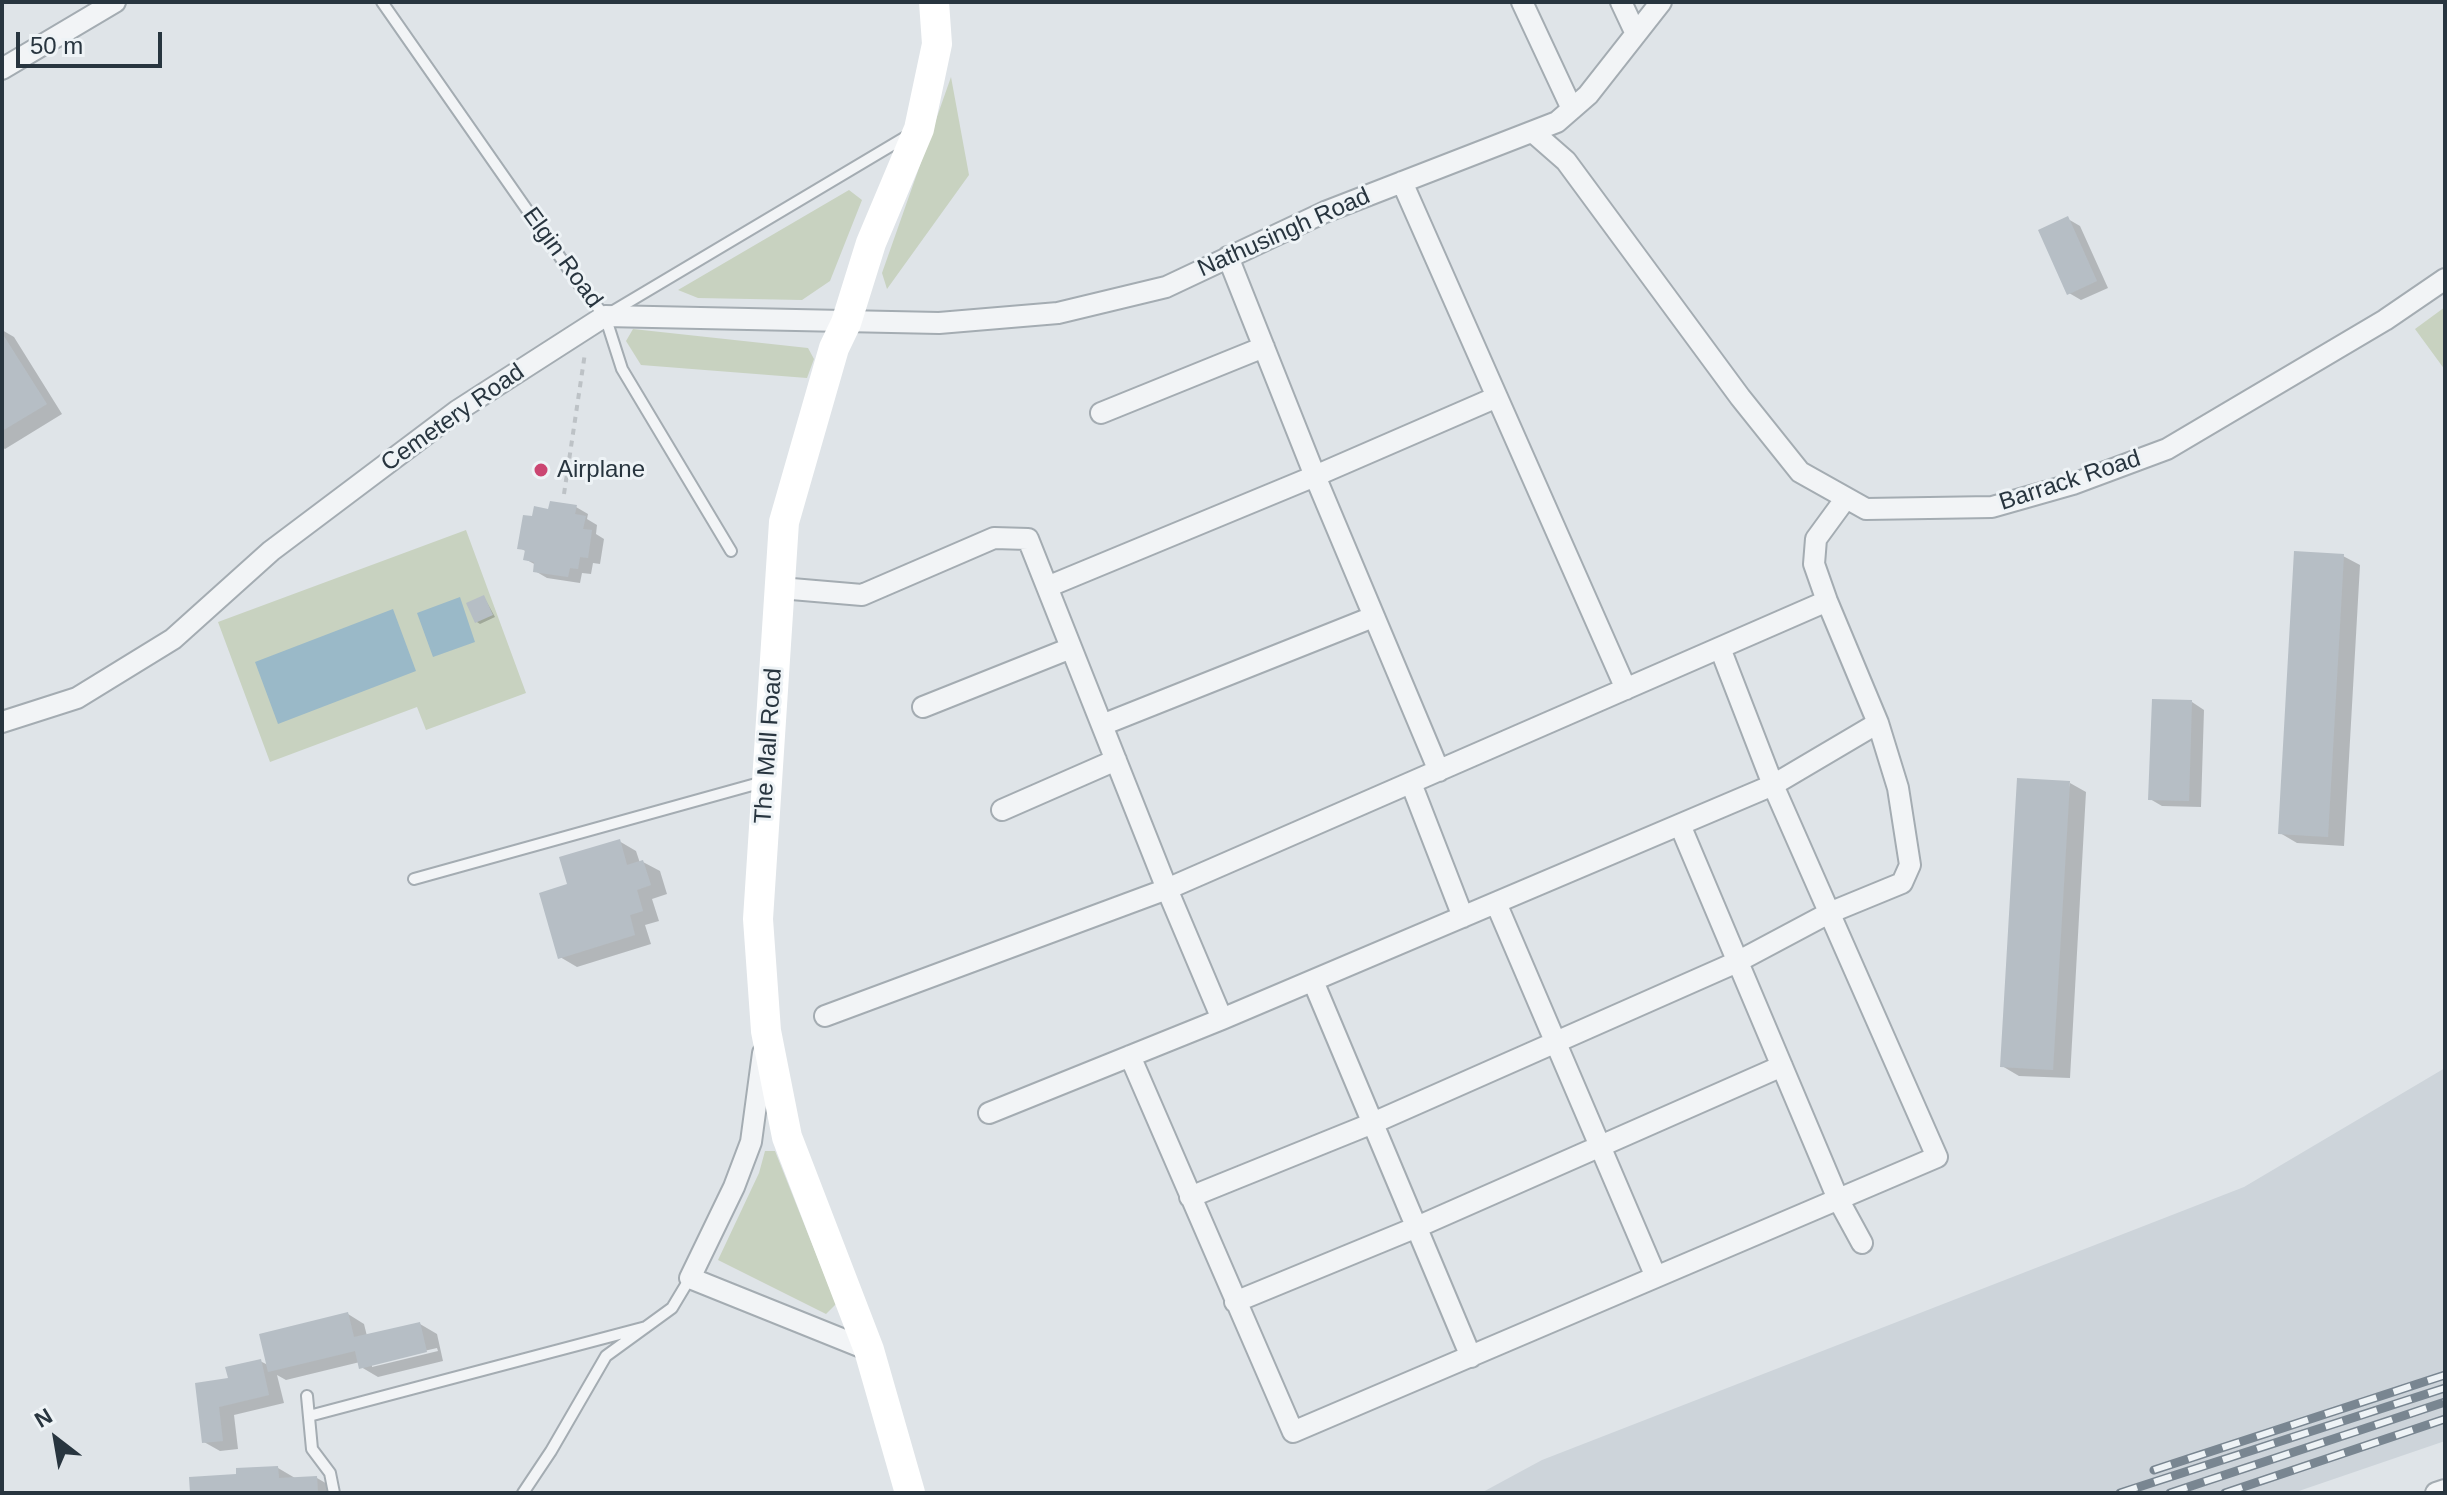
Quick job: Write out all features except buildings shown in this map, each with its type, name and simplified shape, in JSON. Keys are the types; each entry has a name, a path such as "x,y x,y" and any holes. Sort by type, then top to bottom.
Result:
{"street":[{"path":"2,69 115,2"},
{"name":"The Mall Road","path":"910,1493 869,1350 787,1137 766,1031 758,919 784,522 834,348 846,323 871,243 919,129 937,44 934,2"},
{"path":"1522,2 1572,109"},
{"path":"1621,2 1636,34"},
{"name":"Nathusingh Road","path":"846,323 939,323 1058,313 1166,287 1325,212 1557,122 1588,95 1661,2"},
{"name":"Barrack Road","path":"1534,133 1566,161 1740,397 1800,472 1866,509 1992,507 2073,484 2167,449 2385,320 2445,279"},
{"path":"1402,182 1626,689"},
{"path":"1228,257 1315,476 1439,771"},
{"name":"Elgin Road","path":"596,322 846,323"},
{"name":"Cemetery Road","path":"2,722 77,698 173,639 271,551 457,411 596,322"},
{"path":"1101,413 1264,347"},
{"path":"1047,587 1497,397"},
{"path":"1190,1197 1373,1123 1737,962 1829,913 1902,883 1910,865 1898,788 1878,723 1814,564 1816,539 1846,498"},
{"path":"780,588 862,595 994,538 1028,539 1222,1019"},
{"path":"825,1016 1167,889 1827,601"},
{"path":"1102,725 1373,617"},
{"path":"923,707 1071,648"},
{"path":"1130,1056 1293,1432 1937,1157 1773,785 1720,648"},
{"path":"989,1113 1313,981 1773,785 1878,723"},
{"path":"1002,810 1116,760"},
{"path":"1411,783 1463,917"},
{"path":"1680,825 1838,1199 1862,1243"},
{"path":"1496,903 1656,1277"},
{"path":"1313,981 1471,1357"},
{"path":"766,1031 751,1142 734,1187 690,1278 869,1350"},
{"path":"1235,1302 1417,1227 1782,1066"},
{"path":"2436,1493 2445,1490"}],"lane":[{"name":"Elgin Road","path":"382,2 583,290 596,322"},
{"name":"Cemetery Road","path":"596,322 919,129"},
{"path":"596,322 731,551"},
{"path":"414,879 767,781"},
{"path":"523,1493 606,1356 672,1308 690,1278"},
{"path":"309,1416 646,1327"},
{"path":"307,1396 312,1449 330,1473 334,1493"}],"path":[{"path":"564,494 596,322"}],"shaded area":[{"path":"2445,1068 2445,1441 2293,1493 1481,1493 1542,1460 2244,1187"}],"green space":[{"path":"951,77 969,175 887,289 882,273"},
{"path":"849,190 862,200 830,281 802,300 698,298 678,290"},
{"path":"2445,307 2445,370 2415,329"},
{"path":"633,329 808,348 814,359 807,378 641,365 626,341"},
{"path":"466,530 526,693 426,730 417,707 270,762 218,622"},
{"path":"765,1151 775,1151 836,1304 826,1314 718,1260 759,1173"}],"water":[{"path":"460,597 475,642 433,657 417,613"},
{"path":"393,609 416,671 278,724 255,662"}],"railway":[{"path":"2154,1470 2445,1375"},
{"path":"2120,1493 2445,1388"},
{"path":"2170,1493 2445,1402"},
{"path":"2225,1493 2445,1419"}],"place":[{"name":"Airplane","path":"541,470"}]}
